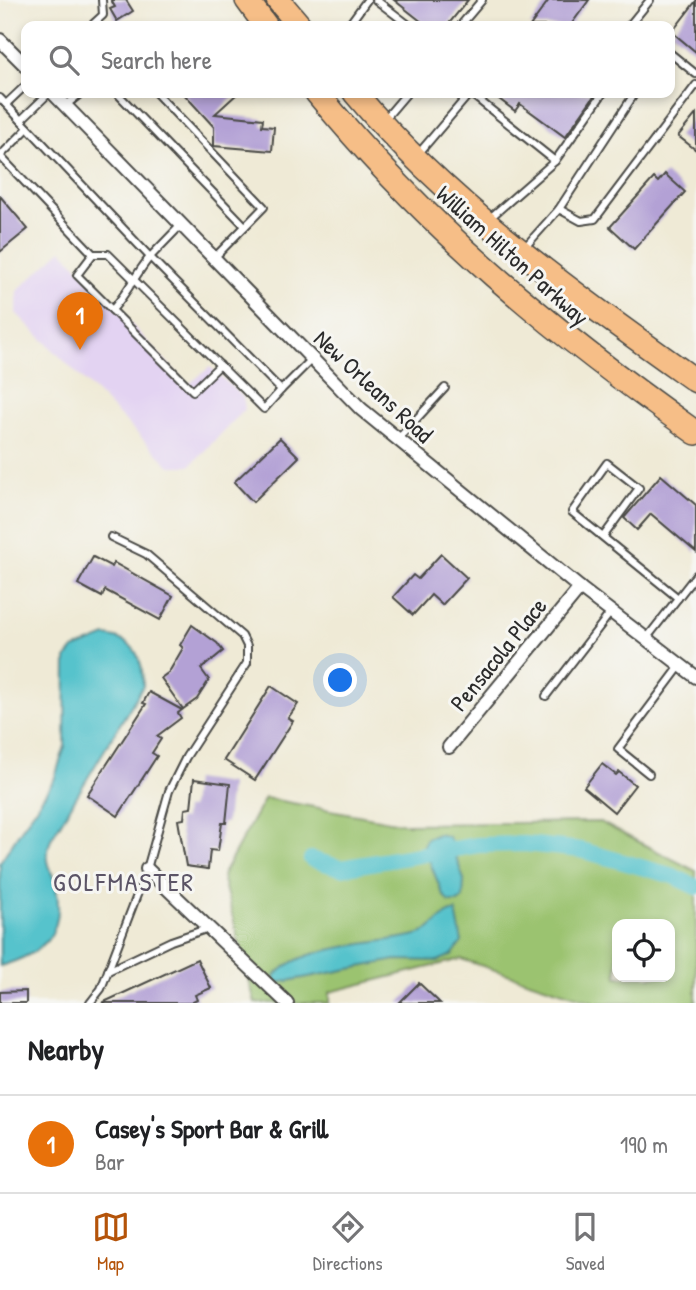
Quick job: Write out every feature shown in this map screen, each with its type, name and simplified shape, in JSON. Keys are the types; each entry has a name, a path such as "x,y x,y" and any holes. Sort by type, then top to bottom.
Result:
{"highway":[{"path":"247,0 262,21"},
{"path":"279,1 296,21"},
{"name":"William Hilton Parkway","path":"321,98 392,179 481,267 594,360 696,433"},
{"name":"William Hilton Parkway","path":"360,98 416,157 521,251 696,381"},
{"path":"481,267 505,263 521,251"}],"street":[{"path":"0,40 21,61"},
{"name":"New Orleans Road","path":"56,98 361,409 580,588 696,677"},
{"name":"Pensacola Place","path":"449,747 580,588"},
{"path":"147,869 287,1003"}],"lane":[{"path":"96,21 103,15 102,0"},
{"path":"352,21 367,0"},
{"path":"376,0 403,21"},
{"path":"464,21 482,0"},
{"path":"633,21 650,0"},
{"path":"675,57 696,74"},
{"path":"559,209 581,220 594,219 696,85"},
{"path":"6,104 21,90"},
{"path":"0,98 150,257 282,390"},
{"path":"21,120 45,98"},
{"path":"65,106 75,98"},
{"path":"122,98 245,226"},
{"path":"161,98 264,207 214,258"},
{"path":"383,122 403,98"},
{"path":"416,157 466,98"},
{"path":"476,98 555,161"},
{"path":"486,221 555,161 599,98"},
{"path":"521,251 559,209 632,98"},
{"path":"28,128 0,156 93,254 108,254 264,410 312,359"},
{"path":"112,310 131,290 132,278 181,225"},
{"path":"93,254 77,275 193,391 220,365"},
{"path":"398,439 445,388"},
{"path":"603,537 639,488 607,463 572,512 678,598"},
{"path":"90,1003 101,989 147,869 169,791 186,757 247,663 247,646 242,636 146,554 111,537"},
{"path":"646,639 696,575"},
{"path":"545,696 611,612"},
{"path":"649,774 618,749 681,665"},
{"path":"108,971 170,941 209,928"}],"shaded area":[{"path":"62,250 188,385 210,367 243,397 245,409 190,466 170,466 16,313 17,291"}],"green space":[{"path":"265,798 406,824 600,822 696,871 696,1003 597,1003 461,959 330,992 330,1003 255,1003 222,876"}],"water":[{"path":"106,636 124,642 136,652 143,686 51,839 48,859 58,904 54,930 39,948 0,966 0,862 54,780 65,746 66,659 74,649"},
{"path":"438,834 449,837 464,880 463,898 458,902 449,902 443,895 423,845 427,838"},
{"path":"456,911 462,942 452,955 438,961 396,960 277,983 274,977 286,966 321,952 419,934"}],"building":[{"path":"111,0 126,0 133,11 117,21 110,9 115,7"},
{"path":"394,0 468,0 451,21 421,21"},
{"path":"549,0 589,0 574,21 534,21"},
{"path":"696,1 696,52 675,34 675,28"},
{"path":"188,98 233,98 215,114 263,119 262,126 274,127 272,151 214,146 214,127"},
{"path":"498,98 592,98 565,137 520,104 515,111"},
{"path":"696,114 696,150 678,136"},
{"path":"665,174 685,192 634,249 610,227 654,178 658,182"},
{"path":"0,196 28,229 0,252"},
{"path":"280,438 299,457 253,502 234,482"},
{"path":"661,475 696,505 696,552 651,514 637,530 624,518"},
{"path":"441,554 467,578 442,605 431,595 413,615 393,597 413,575 418,579"},
{"path":"93,557 112,567 114,563 173,596 160,620 105,590 102,597 78,584"},
{"path":"192,625 217,643 223,651 201,669 209,680 197,699 183,709 161,678 169,672"},
{"path":"271,686 298,704 288,718 293,721 255,780 224,760"},
{"path":"149,692 182,710 178,713 181,718 157,736 161,739 152,753 157,756 118,816 87,795 146,704 143,703"},
{"path":"602,764 616,775 619,772 635,785 614,812 584,787"},
{"path":"194,779 230,784 226,823 222,823 218,851 210,850 208,869 186,866 178,820 184,819 185,809 191,808"},
{"path":"197,959 211,988 195,995 197,1000 191,1003 102,1003"},
{"path":"419,983 440,1003 399,1003"},
{"path":"26,991 26,1003 0,1003 0,992"}],"waterway":[{"path":"311,859 341,868 478,845 525,844 581,850 673,876 696,887"}],"place":[{"name":"Casey's Sport Bar & Grill","path":"80,350"}],"district":[{"name":"GOLFMASTER","path":"124,881"}]}
